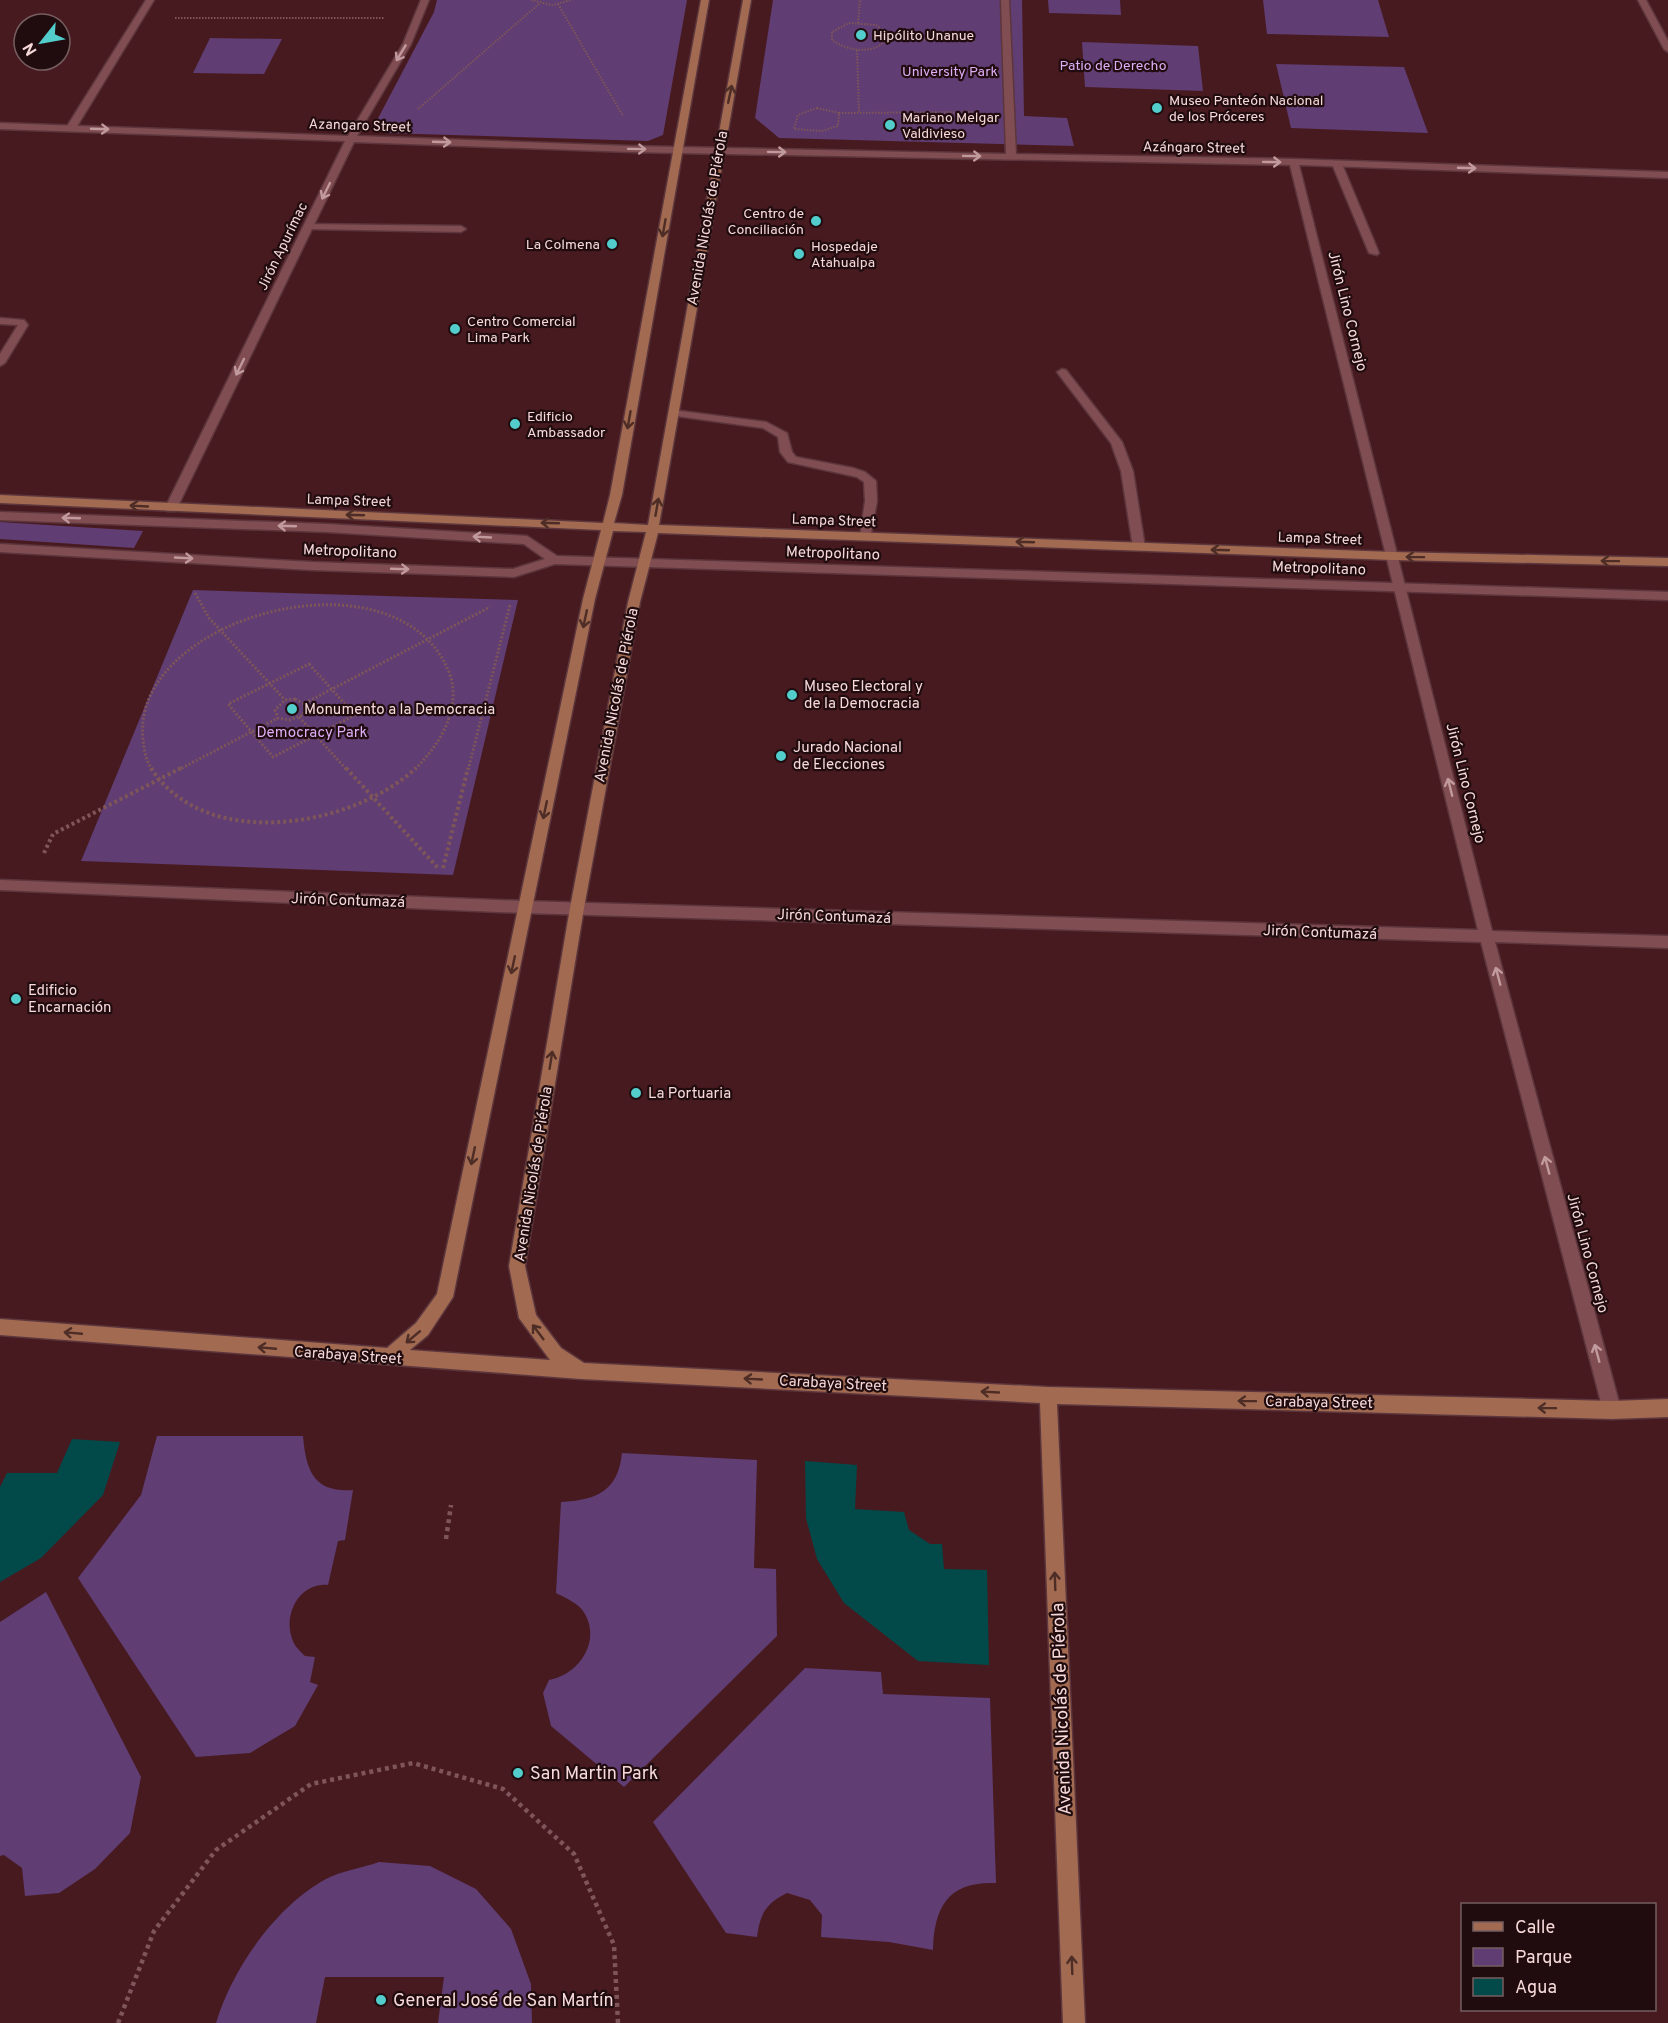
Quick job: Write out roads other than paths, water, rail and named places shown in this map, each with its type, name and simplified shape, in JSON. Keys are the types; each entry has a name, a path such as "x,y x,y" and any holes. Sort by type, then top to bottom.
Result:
{"main road":[{"path":"388,1358 422,1329 445,1297 524,907 608,526 705,0"},
{"name":"Avenida Nicolás de Piérola","path":"581,1371 555,1354 528,1318 517,1266 577,908 643,563 653,529 747,0"},
{"name":"Lampa Street","path":"0,499 653,529 1393,556 1668,562"},
{"name":"Carabaya Street","path":"0,1327 581,1371 1048,1395 1612,1410 1668,1408"},
{"name":"Avenida Nicolás de Piérola","path":"1048,1395 1074,2023"}],"street":[{"path":"71,128 150,0"},
{"name":"Jirón Apurímac","path":"171,508 351,139 407,44 425,0"},
{"path":"1005,0 1011,156"},
{"path":"1642,0 1668,49"},
{"name":"Azangaro Street","path":"0,126 719,151"},
{"name":"Azángaro Street","path":"719,151 1294,162 1668,176"},
{"name":"Jirón Lino Cornejo","path":"1294,162 1487,938 1612,1410"},
{"path":"1336,164 1374,253"},
{"path":"308,226 461,229"},
{"path":"0,321 20,322 23,325 0,363"},
{"path":"1062,372 1116,442 1127,471 1139,547"},
{"path":"673,413 766,425 783,435 787,453 792,460 804,465 835,466 865,476 870,481 871,501 866,536"},
{"path":"0,516 327,528 526,540 554,560"},
{"name":"Metropolitano","path":"0,548 514,573 554,560 1668,596"},
{"name":"Jirón Contumazá","path":"0,885 524,907 1668,942"}],"water":[{"path":"72,1439 120,1442 103,1495 41,1558 0,1582 0,1487 7,1473 57,1473"},
{"path":"805,1461 857,1465 855,1509 904,1512 909,1530 930,1544 942,1544 944,1569 987,1570 989,1665 918,1661 844,1603 817,1559 806,1518"}],"place":[{"name":"Hipólito Unanue","path":"861,35"},
{"name":"Museo Panteón Nacional de los Próceres","path":"1157,108"},
{"name":"Mariano Melgar Valdivieso","path":"890,125"},
{"name":"Centro de Conciliación","path":"816,221"},
{"name":"La Colmena","path":"612,244"},
{"name":"Hospedaje Atahualpa","path":"799,254"},
{"name":"Centro Comercial Lima Park","path":"455,329"},
{"name":"Edificio Ambassador","path":"515,424"},
{"name":"Museo Electoral y de la Democracia","path":"792,695"},
{"name":"Monumento a la Democracia","path":"292,709"},
{"name":"Jurado Nacional de Elecciones","path":"781,756"},
{"name":"Edificio Encarnación","path":"16,999"},
{"name":"La Portuaria","path":"636,1093"},
{"name":"San Martin Park","path":"518,1773"},
{"name":"General José de San Martín","path":"381,2000"}],"park label":[{"name":"Patio de Derecho","path":"1113,65"},
{"name":"University Park","path":"950,71"},
{"name":"Democracy Park","path":"312,732"}]}
